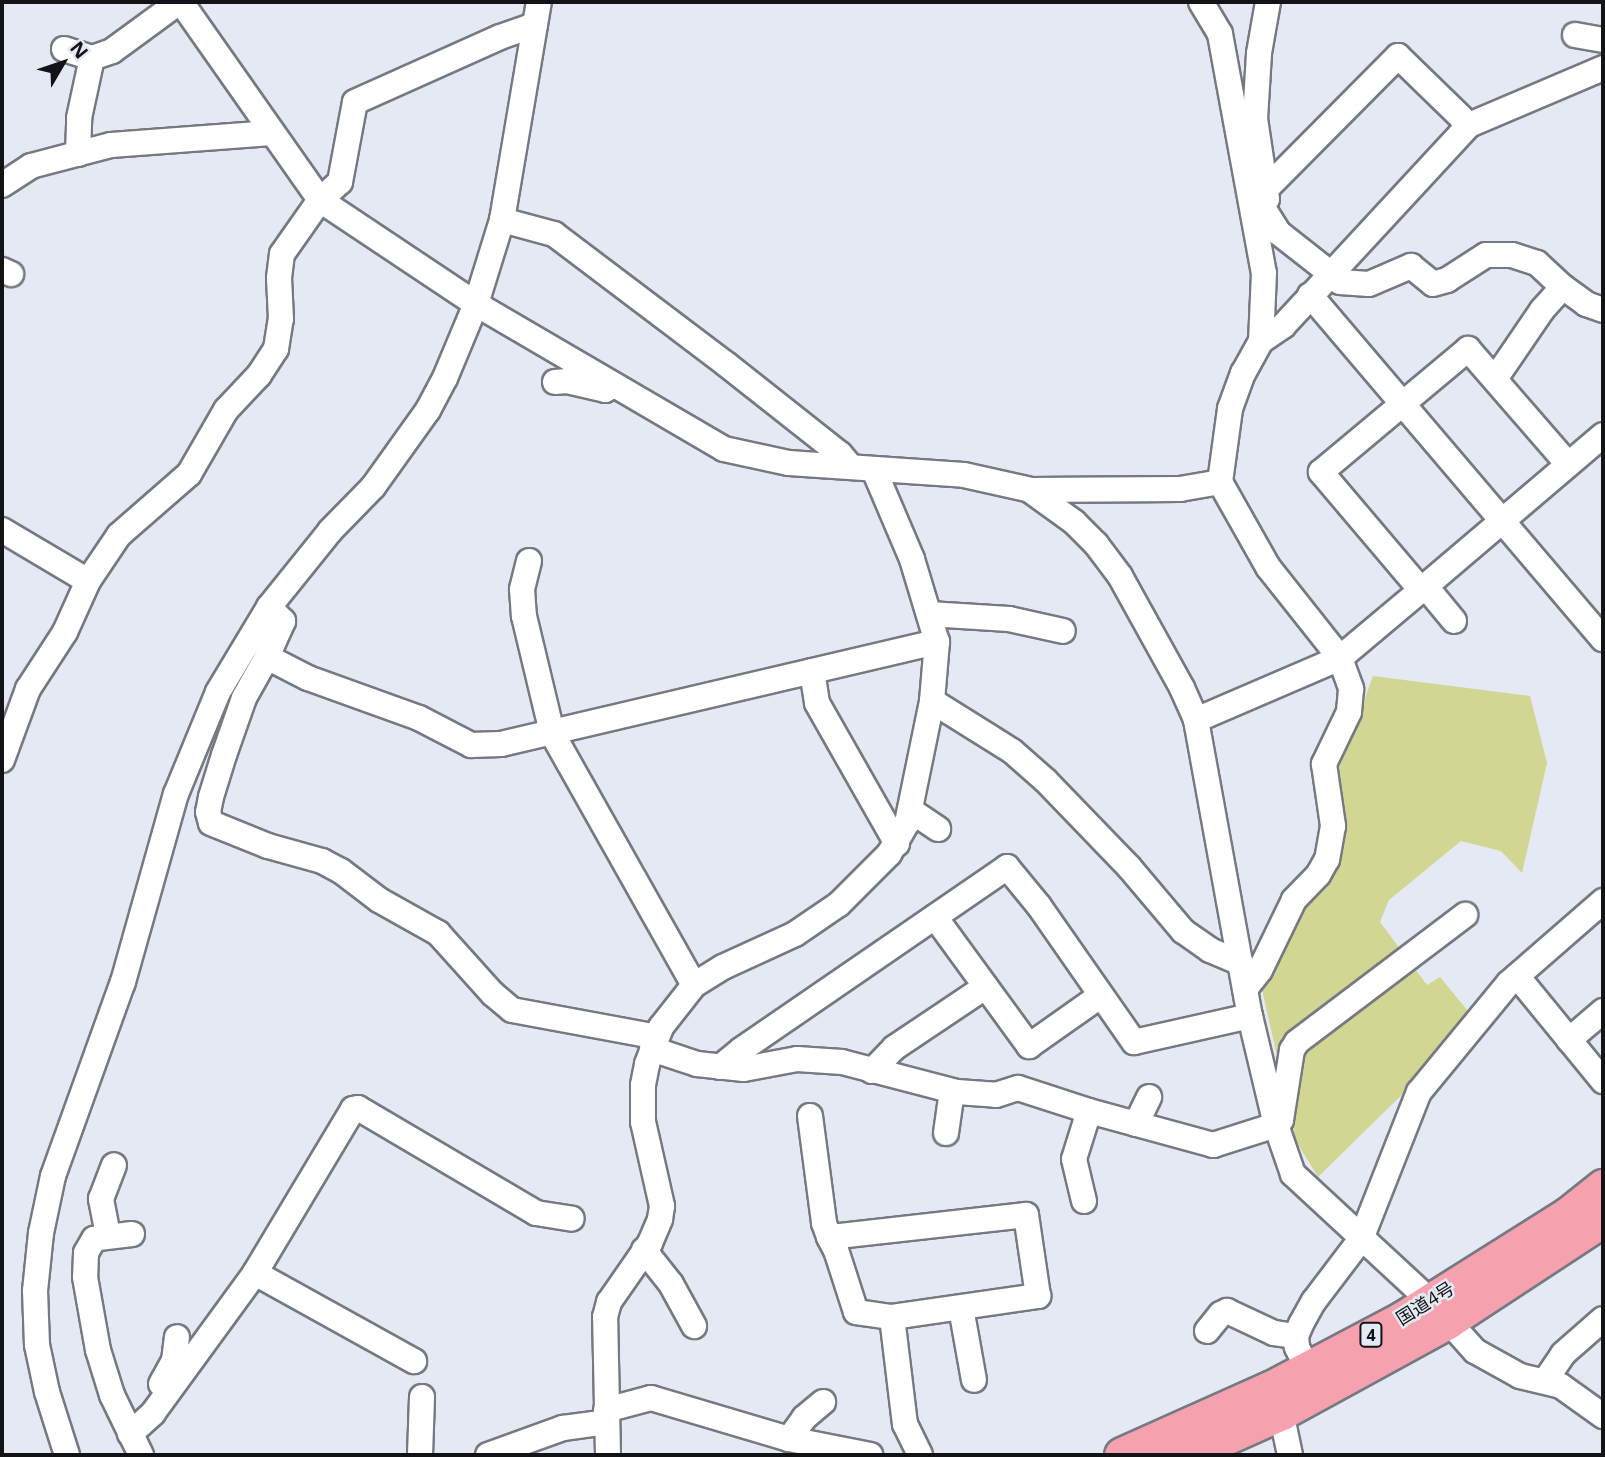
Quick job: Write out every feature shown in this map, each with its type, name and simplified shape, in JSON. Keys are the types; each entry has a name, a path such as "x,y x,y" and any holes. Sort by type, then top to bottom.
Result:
{"highway":[{"name":"国道4号","path":"1122,1455 1439,1311 1603,1187"},
{"name":"国道4号","path":"1185,1455 1282,1412 1439,1311 1603,1218"}],"street":[{"path":"64,49 92,58 112,51 180,2 320,200 476,304 724,449 789,463 964,475 1031,490 1180,489 1220,482"},
{"path":"1201,2 1220,34 1261,216 1264,273 1261,341"},
{"path":"1261,216 1267,188 1255,119 1259,53 1268,2"},
{"path":"2,760 28,689 65,632 88,580 119,535 189,474 226,410 260,375 276,349 281,319 279,278 282,254 320,200 340,182 355,102 500,37 537,13"},
{"path":"67,1455 47,1392 37,1345 35,1291 41,1233 53,1176 123,982 176,794 218,692 269,607 330,531 373,487 404,445 445,378 476,304 502,220 537,13"},
{"path":"1575,35 1603,40"},
{"path":"1267,188 1398,56 1469,125"},
{"path":"78,154 79,118 92,58"},
{"path":"1245,989 1260,970 1294,900 1318,875 1327,859 1333,826 1324,764 1344,726 1351,699 1349,680 1340,658 1268,567 1220,482 1230,409 1243,373 1261,341 1283,326 1469,125 1603,68"},
{"path":"2,185 31,166 111,145 272,133"},
{"path":"1261,216 1340,282 1369,284 1411,266 1433,284 1447,279 1486,256 1512,255 1537,263 1586,304 1603,310"},
{"path":"502,220 554,234 840,454 862,468 912,559 937,642 932,701 911,810 897,844 839,904 795,934 723,967 694,985 676,1006 655,1043 643,1085 643,1122 662,1206 657,1231 609,1302 605,1317 608,1455"},
{"path":"1495,379 1542,310 1563,287"},
{"path":"1310,295 1603,639"},
{"path":"1454,621 1321,472 1468,349 1568,464"},
{"path":"555,382 567,381 605,390 613,385"},
{"path":"1196,720 1340,658 1568,464 1601,440"},
{"path":"1031,490 1074,522 1120,576 1196,720 1250,1016 1276,1125 1293,1174 1488,1360 1520,1376 1545,1381 1575,1393 1603,1416"},
{"path":"2,530 88,580"},
{"path":"528,561 522,589 524,616 552,733 694,985"},
{"path":"269,607 284,621 244,698 211,797 208,812 211,822 268,846 322,861 341,871 379,900 438,933 493,994 513,1010 655,1043 720,1067 744,1069 797,1059 842,1062 952,1091 996,1096 1018,1088 1089,1111 1213,1145 1276,1125 1281,1120 1292,1050 1297,1042 1465,915"},
{"path":"929,614 1009,619 1063,631"},
{"path":"267,657 307,678 419,718 471,745 501,744 552,733 937,642"},
{"path":"812,671 817,702 897,844"},
{"path":"932,701 1012,751 1046,780 1120,857 1184,931 1210,950 1241,963"},
{"path":"911,810 938,829"},
{"path":"720,1067 1007,867 1039,906 1134,1042 1250,1016"},
{"path":"1308,1369 1297,1347 1296,1336 1314,1301 1362,1239 1419,1092 1517,976 1603,901"},
{"path":"935,917 1029,1046 1100,996"},
{"path":"1517,976 1603,1081"},
{"path":"872,1071 894,1048 985,987"},
{"path":"1569,1040 1603,1011"},
{"path":"946,1133 952,1091"},
{"path":"1136,1124 1149,1097"},
{"path":"135,1445 153,1413 255,1273 353,1109 358,1108 536,1213 572,1219"},
{"path":"1084,1201 1074,1159 1089,1111"},
{"path":"810,1116 824,1223 829,1237 856,1312 892,1317 1038,1296 1026,1215 829,1237"},
{"path":"114,1165 101,1199 120,1235 89,1243 85,1277 98,1350 135,1445"},
{"path":"644,1250 671,1284 695,1326"},
{"path":"255,1273 414,1361"},
{"path":"961,1308 974,1380"},
{"path":"1207,1331 1221,1314 1227,1311 1273,1333 1296,1336"},
{"path":"892,1317 905,1424 920,1455"},
{"path":"1545,1381 1563,1354 1603,1319"},
{"path":"153,1413 152,1402 171,1369 177,1337"},
{"path":"420,1455 422,1398"},
{"path":"488,1455 563,1428 607,1416 651,1398 801,1445 870,1455"},
{"path":"801,1445 804,1418 823,1402"},
{"path":"1282,1412 1290,1455"}],"green space":[{"path":"1373,676 1530,696 1547,763 1522,873 1501,851 1461,841 1389,900 1380,922 1427,985 1440,977 1473,1017 1427,1070 1318,1177 1296,1141 1261,985 1299,906 1328,876 1332,772 1346,751"}]}
